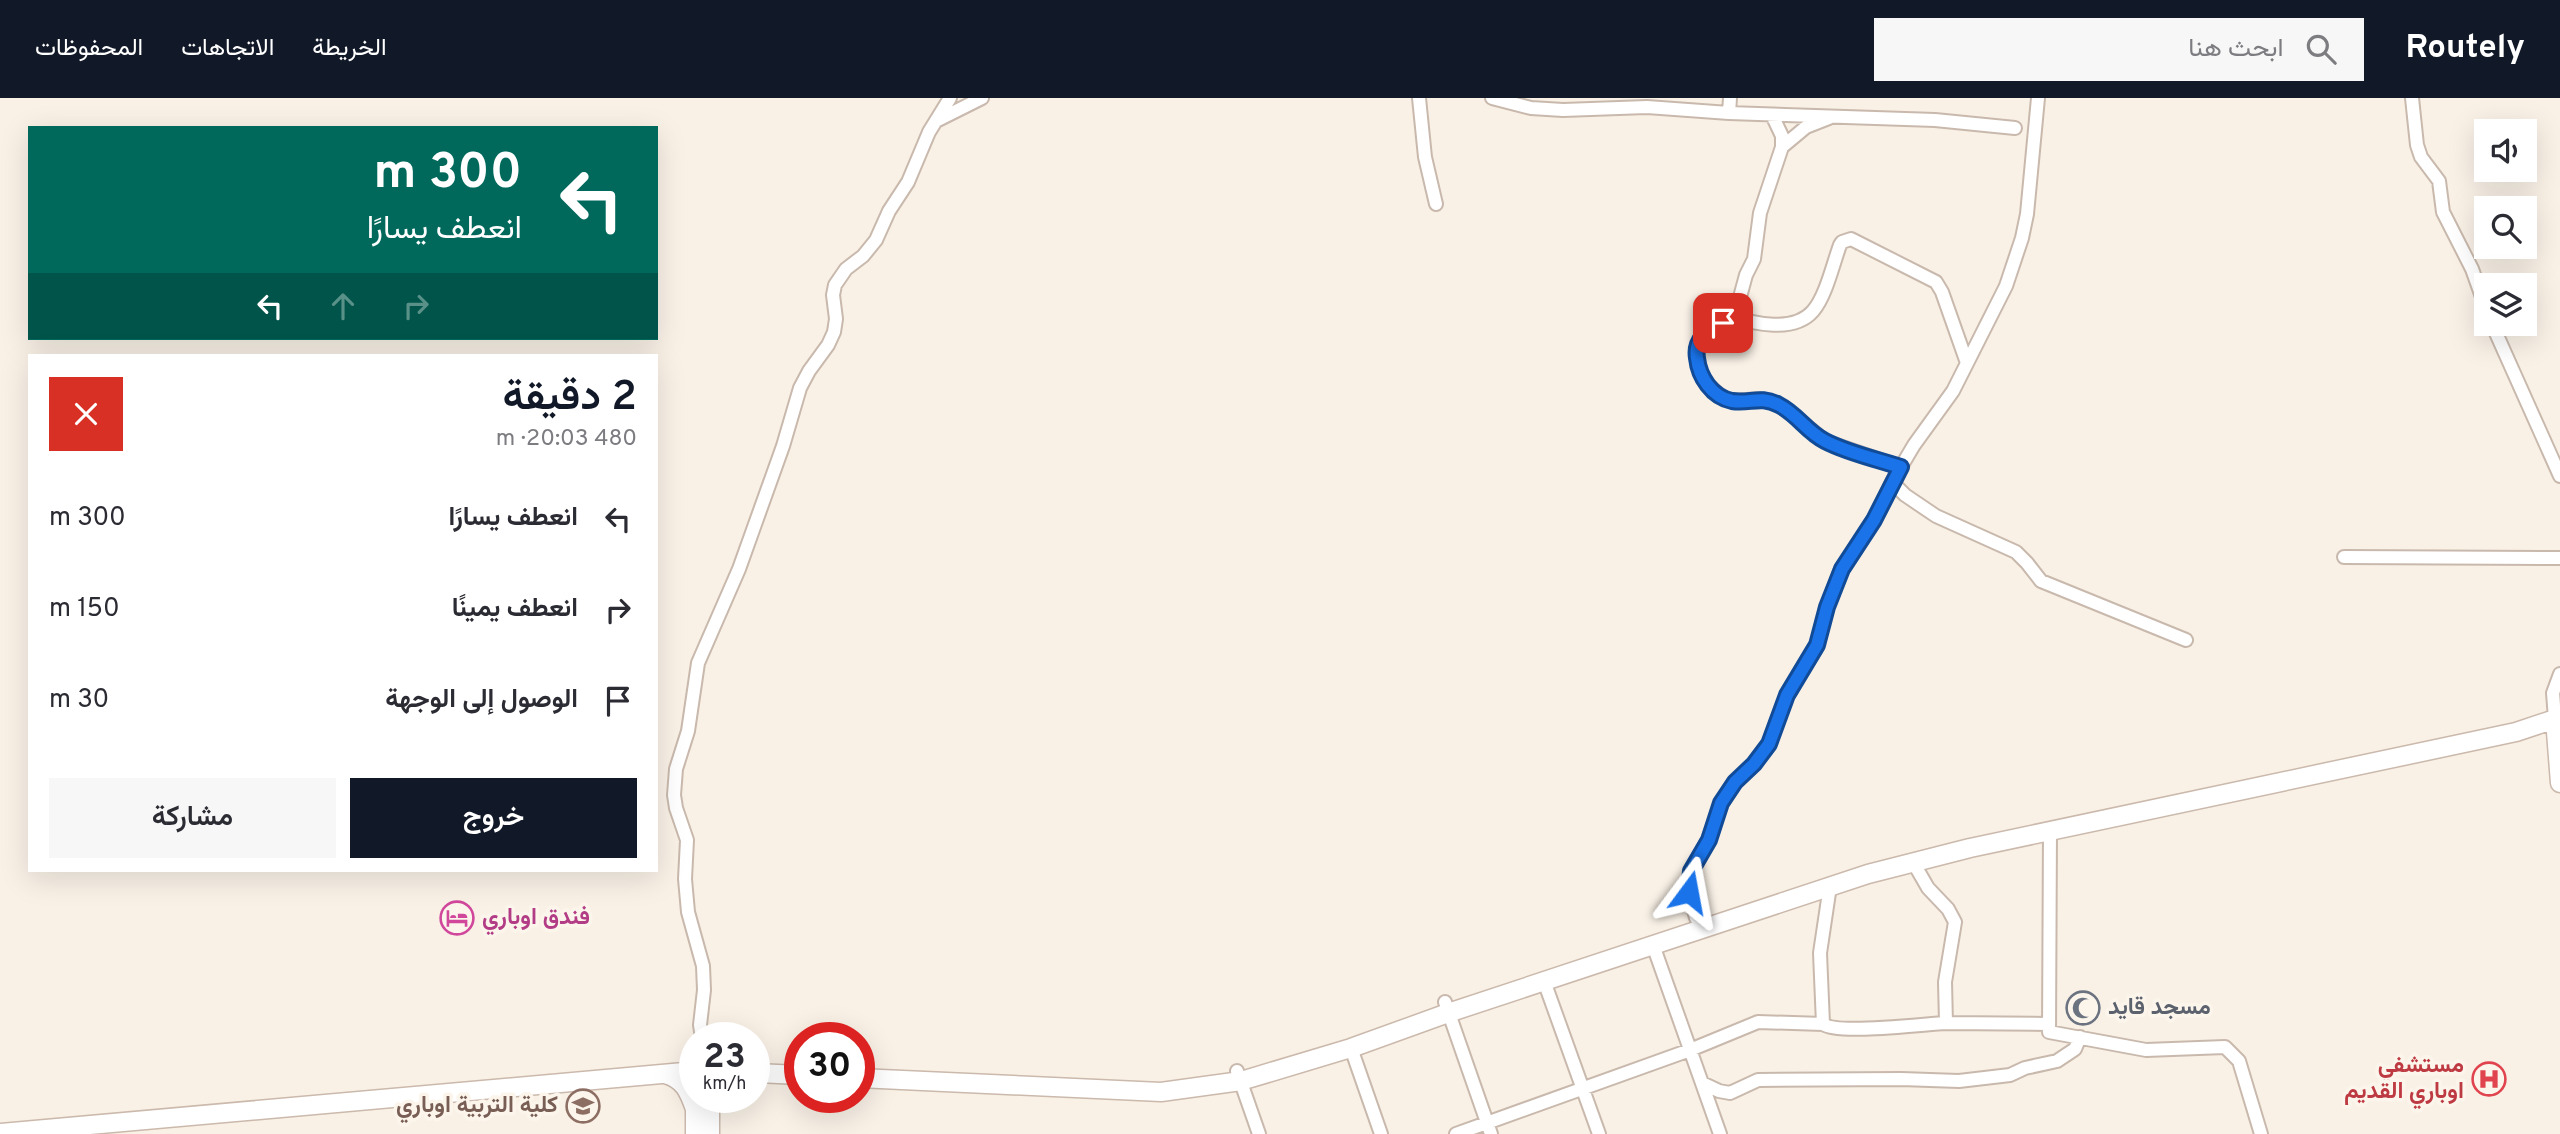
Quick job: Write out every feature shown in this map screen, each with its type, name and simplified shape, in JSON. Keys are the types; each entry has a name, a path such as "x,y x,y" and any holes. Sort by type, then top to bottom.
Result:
{"street":[{"path":"701,1022 703,966 688,912 687,840 674,795 676,769 689,724 695,675 702,651 732,589 776,466 800,388 834,332 836,319 832,295 835,285 846,269 863,256 876,240 888,211 908,182 936,121 950,98"},
{"path":"936,121 982,98"},
{"path":"1419,98 1425,157 1436,204"},
{"path":"1492,98 1531,108 1555,110 1647,107 1772,115 1935,120 2015,128"},
{"path":"1729,113 1730,98"},
{"path":"1696,918 1689,881 1728,792 1769,744 1787,695 1817,645 1827,607 1842,569 1874,520 1901,467 1953,391 2006,286 2022,239 2031,189 2039,98"},
{"path":"2412,98 2417,145 2421,157 2439,181 2444,212 2474,275"},
{"path":"1772,115 1782,136 1782,147 1760,213 1754,258 1746,275 1737,308 1731,316 1706,332 1697,346 1696,355 1701,373 1713,391 1732,401 1769,401 1787,410 1825,442 1901,467"},
{"path":"1782,147 1806,127 1835,116"},
{"path":"1731,316 1753,322 1777,324 1806,317 1819,302 1840,245 1851,239 1936,282 1967,363"},
{"path":"2497,336 2560,476"},
{"path":"1892,482 1905,495 1936,516 2015,552 2027,563 2035,576 2048,585 2186,640"},
{"path":"2344,557 2560,558"},
{"path":"2560,674 2553,693 2560,783"},
{"path":"875,1078 1161,1092 1239,1076 1351,1048 1447,1007 1696,918 1864,863 1967,837 2513,720 2555,719"},
{"path":"875,1067 1161,1081 1239,1076 1347,1037 1544,981 1830,886 1913,862 2516,732 2555,719"},
{"path":"2516,732 2539,738 2557,752"},
{"path":"2050,831 2049,1031 2146,1050 2225,1047 2239,1061 2261,1134"},
{"path":"1913,862 1928,888 1948,909 1955,922 1945,982 1946,1023"},
{"path":"1823,1024 1821,949 1830,886"},
{"path":"1653,945 1720,1134"},
{"path":"1544,981 1598,1134"},
{"path":"1447,1007 1489,1128"},
{"path":"1456,1134 1489,1128 1582,1089 1758,1023 1823,1024 1828,1028 1866,1029 1946,1023 2049,1024"},
{"path":"1702,1083 1730,1093 1758,1080 1959,1081 2010,1075 2025,1068 2057,1061 2075,1049 2080,1037"},
{"path":"1351,1048 1381,1134"},
{"path":"0,1121 679,1062"},
{"path":"0,1133 679,1073"},
{"path":"665,1074 679,1081"},
{"path":"1239,1076 1259,1134"},
{"path":"695,1134 701,1113"},
{"path":"707,1113 710,1134"}],"place":[{"name":"فندق اوباري","path":"457,918"},
{"name":"مسجد قايد","path":"2083,1008"},
{"name":"مستشفي اوباري القديم","path":"2489,1079"},
{"name":"كلية التربية اوباري","path":"583,1106"}],"route":[{"path":"1689,892 1691,871 1709,840 1721,803 1735,782 1754,764 1769,744 1787,695 1817,645 1827,607 1842,569 1874,520 1901,467 1825,442 1796,416 1777,404 1760,399 1732,401 1713,391 1701,373 1696,355 1697,346 1706,332 1723,323"}]}
